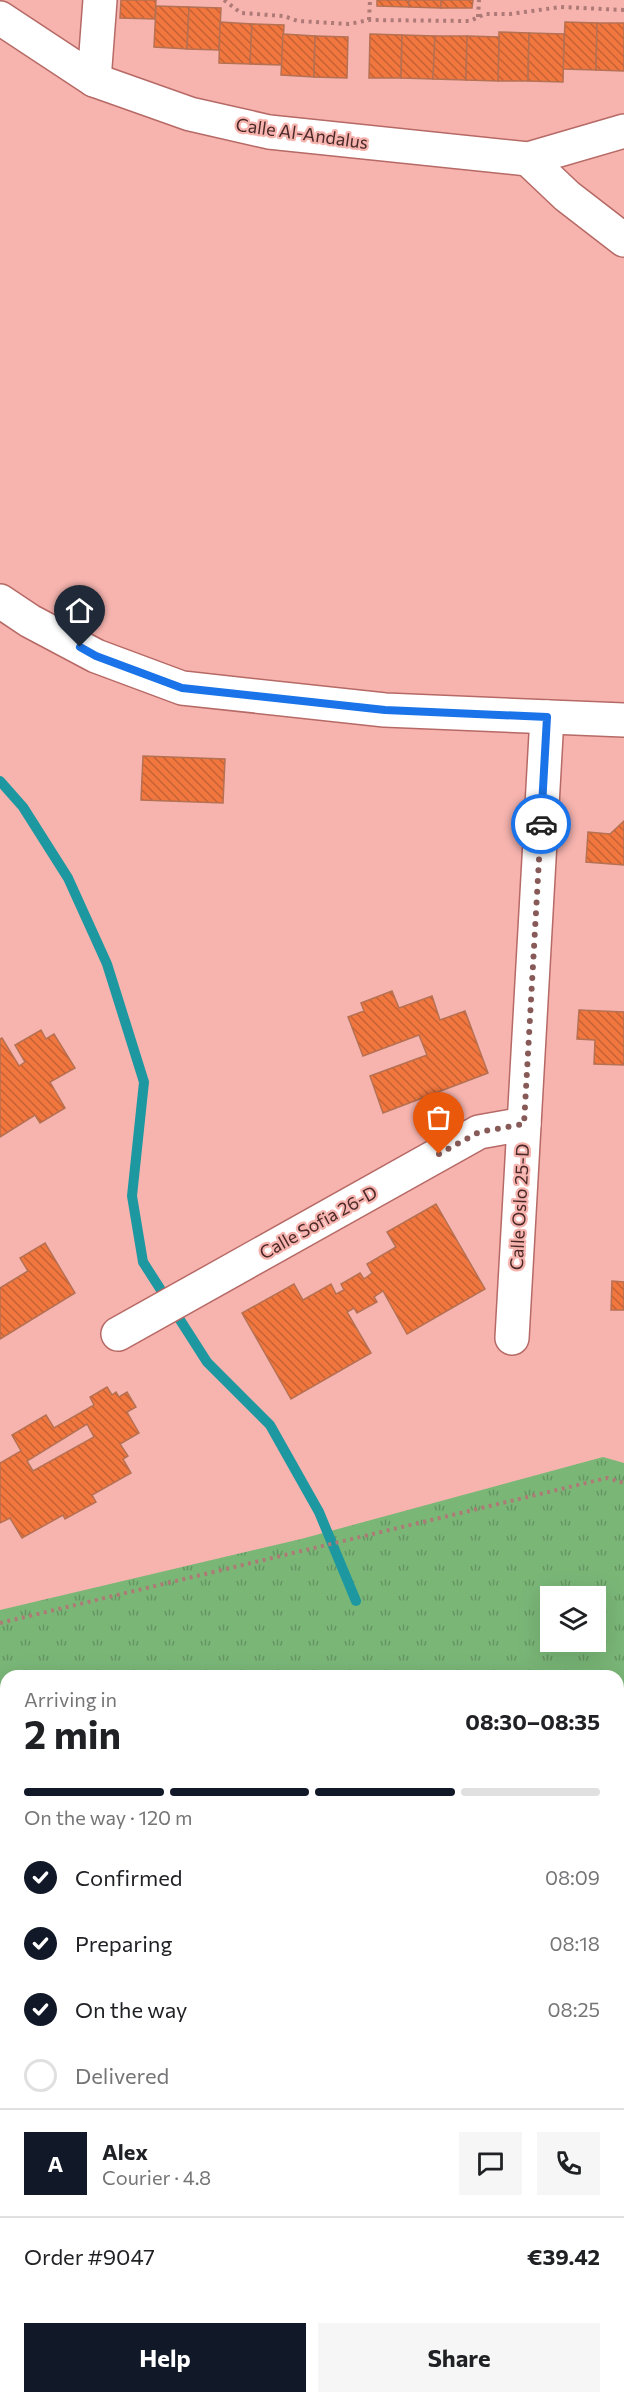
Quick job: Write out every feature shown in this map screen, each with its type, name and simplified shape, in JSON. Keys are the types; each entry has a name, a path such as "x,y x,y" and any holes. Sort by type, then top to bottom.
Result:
{"street":[{"path":"94,80 100,0"},
{"name":"Calle Al-Andalus","path":"0,18 94,80 190,114 269,132 528,159 624,131"},
{"path":"528,159 567,196 624,240"},
{"path":"0,601 30,621 96,656 182,688 385,710 624,720"},
{"name":"Calle Oslo 25-D","path":"512,1338 547,717"},
{"name":"Calle Sofia 26-D","path":"118,1334 479,1132 524,1124"}],"path":[{"path":"224,0 241,13 284,16 298,21 349,24 369,20 470,21 484,14 510,14 561,7 624,10"},
{"path":"369,20 370,0"},
{"path":"478,17 479,0"},
{"path":"0,1623 607,1478 624,1483"}],"green space":[{"path":"603,1457 624,1463 624,1670 0,1670 0,1610 301,1539"}],"building":[{"path":"121,0 156,0 155,19 120,18"},
{"path":"377,0 409,0 409,7 377,6"},
{"path":"409,0 441,0 441,8 409,7"},
{"path":"441,0 473,0 472,8 441,8"},
{"path":"156,6 189,7 187,49 154,47"},
{"path":"189,7 221,8 219,50 187,49"},
{"path":"220,22 252,24 250,64 219,63"},
{"path":"565,22 597,23 596,70 563,69"},
{"path":"597,23 624,23 624,71 596,70"},
{"path":"252,24 284,25 282,65 250,64"},
{"path":"499,32 529,33 528,81 498,81"},
{"path":"529,33 564,34 563,82 528,81"},
{"path":"283,34 315,36 314,77 281,75"},
{"path":"370,34 402,35 401,78 369,78"},
{"path":"402,35 435,36 433,79 401,78"},
{"path":"315,36 348,37 347,78 314,77"},
{"path":"435,36 467,36 466,80 433,79"},
{"path":"467,36 499,37 498,81 466,80"},
{"path":"143,756 225,759 223,803 141,800"},
{"path":"624,821 624,865 586,862 588,832 610,834"},
{"path":"392,991 399,1008 432,996 440,1020 465,1011 488,1073 383,1113 370,1076 427,1055 419,1035 363,1056 348,1017 364,1011 361,1003"},
{"path":"579,1010 624,1012 624,1065 594,1064 595,1040 577,1039"},
{"path":"41,1030 46,1039 54,1034 75,1068 50,1082 65,1108 40,1123 35,1115 0,1137 0,1039 2,1038 19,1066 25,1062 15,1045"},
{"path":"436,1204 485,1289 407,1334 383,1291 374,1297 377,1302 357,1313 354,1308 347,1312 371,1353 291,1399 242,1313 294,1284 303,1300 331,1284 336,1294 344,1290 341,1284 360,1273 364,1279 372,1273 367,1264 396,1247 387,1232"},
{"path":"45,1243 75,1293 0,1339 0,1288 28,1271 20,1258"},
{"path":"612,1281 624,1282 624,1310 611,1310"},
{"path":"107,1387 112,1395 116,1392 119,1397 127,1392 136,1407 127,1412 139,1433 120,1444 128,1456 123,1459 131,1473 92,1495 96,1502 65,1519 63,1515 22,1538 10,1518 0,1523 0,1463 21,1451 12,1435 46,1415 54,1428 94,1405 90,1397","holes":["87,1424 94,1437 33,1471 27,1461"]}],"waterway":[{"path":"0,781 23,807 68,878 107,964 144,1082 132,1196 143,1262 207,1362 270,1425 319,1512 356,1601"}],"way so far":[{"path":"439,1154 479,1132 524,1124 541,824"}],"route":[{"path":"80,647 96,656 182,688 385,710 547,717 541,824"}]}
